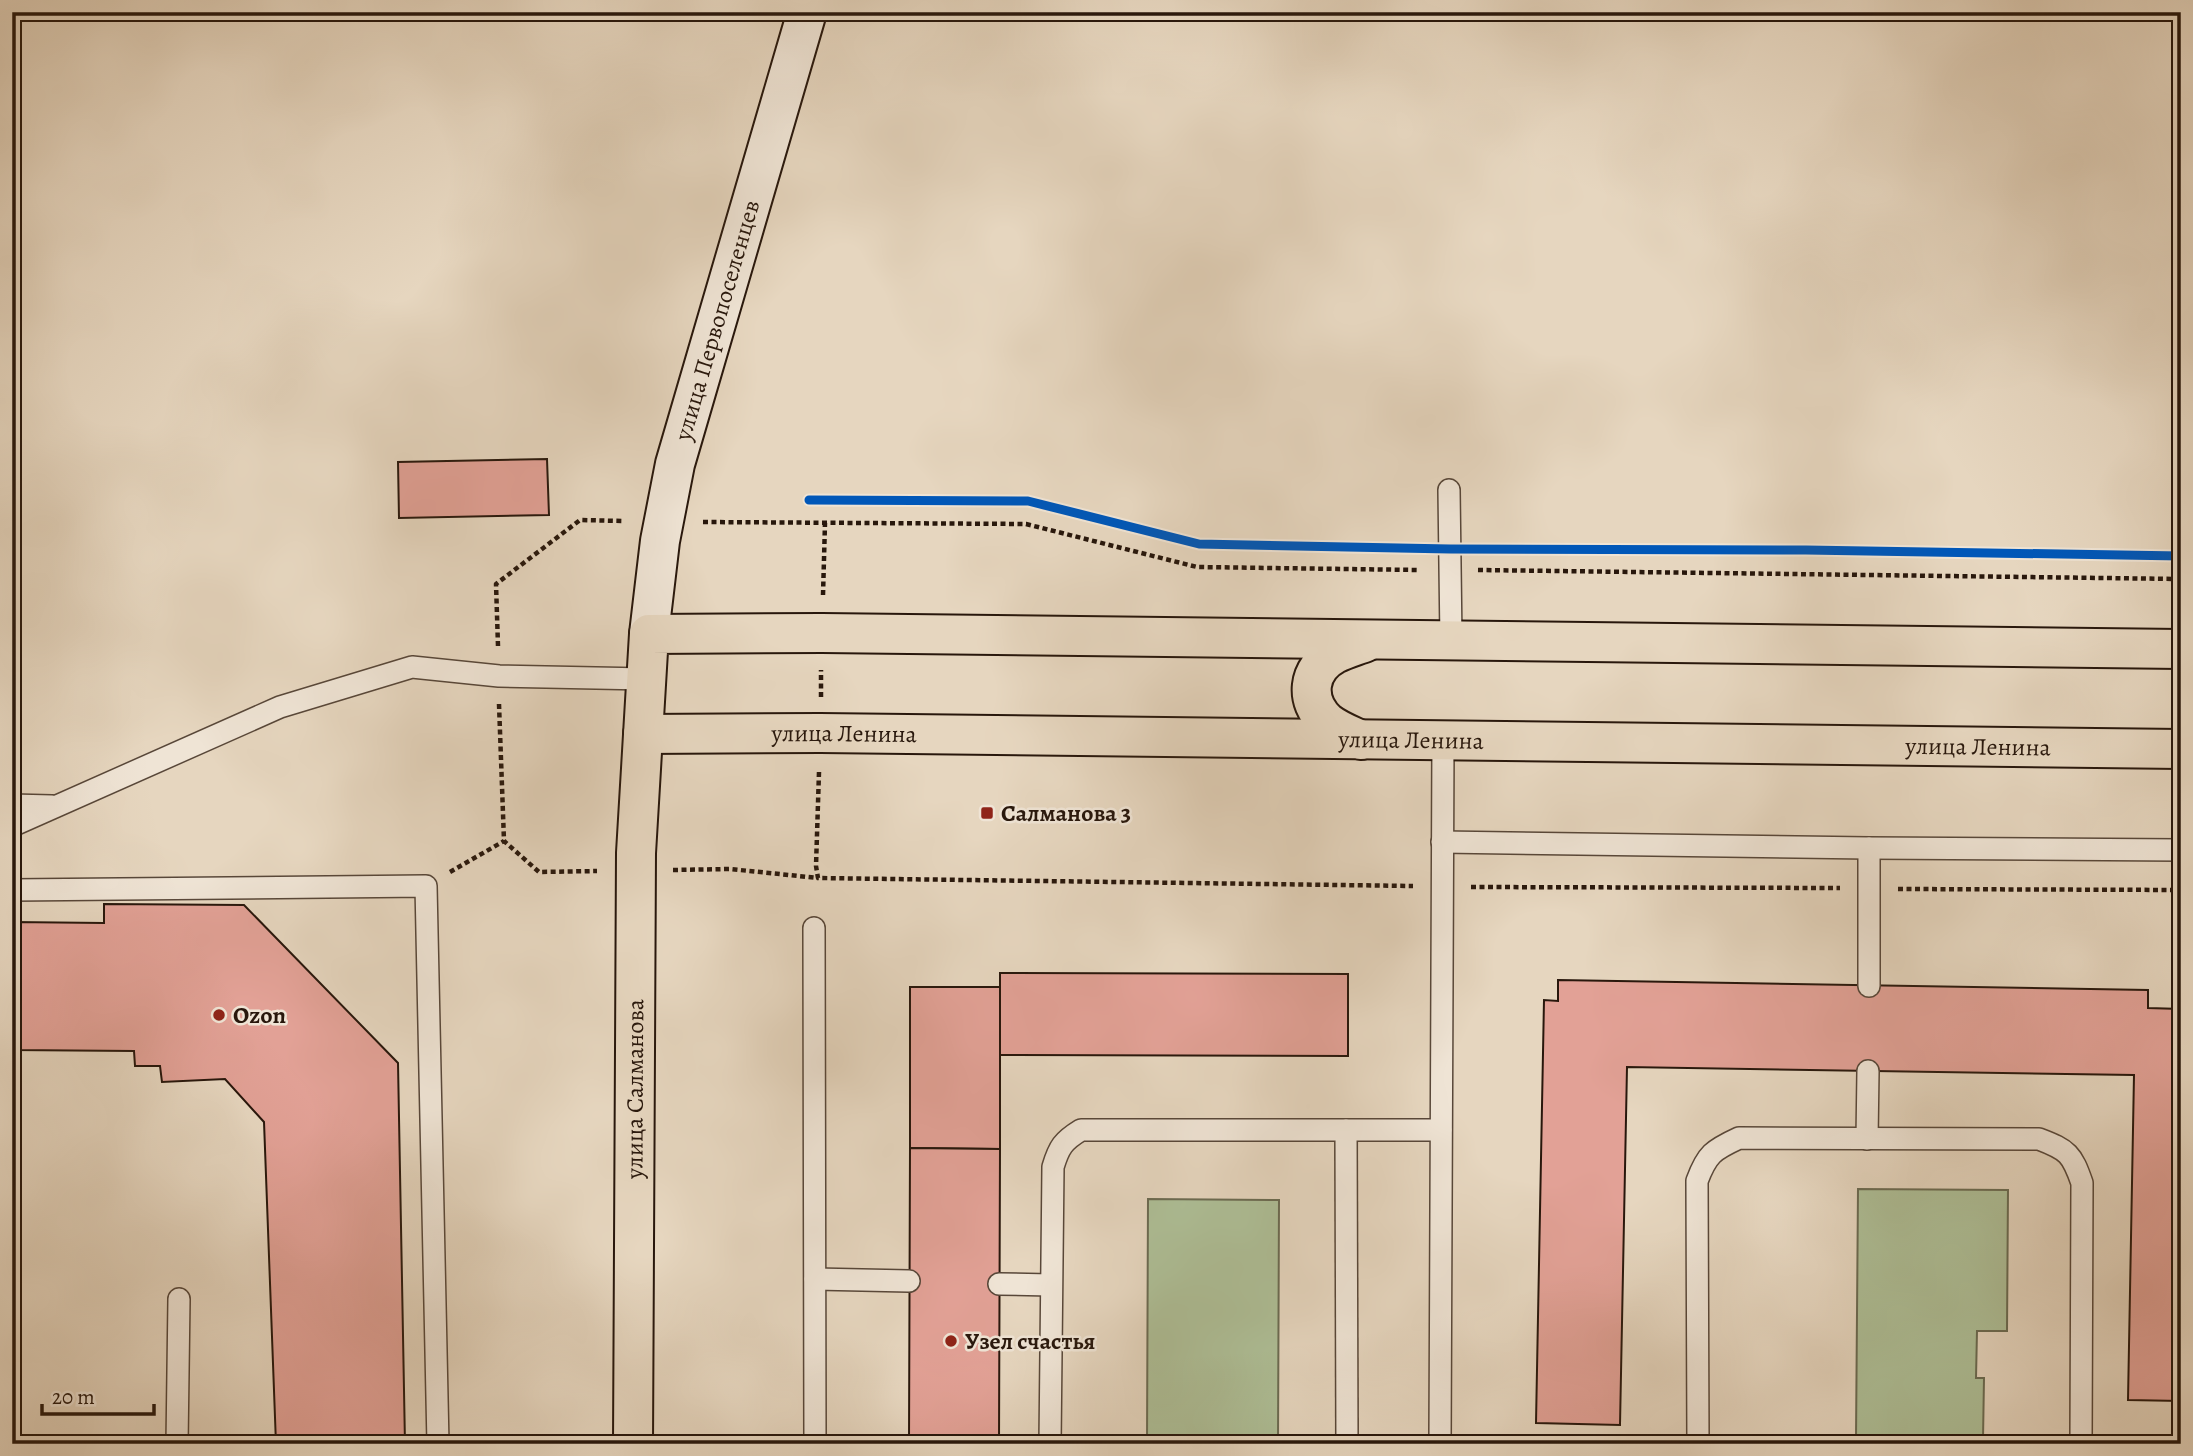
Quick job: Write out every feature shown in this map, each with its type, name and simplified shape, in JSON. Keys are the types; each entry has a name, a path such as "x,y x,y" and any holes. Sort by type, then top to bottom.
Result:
{"main road":[{"name":"улица Первопоселенцев","path":"649,634 664,522 675,464 807,12"},
{"path":"649,634 822,633 2181,649"},
{"name":"улица Салманова","path":"633,1444 636,853 649,634"},
{"path":"1361,740 1333,726 1318,711 1310,694 1318,668 1332,655 1374,639"},
{"name":"улица Ленина","path":"643,734 820,733 2181,749"}],"lane":[{"path":"1449,490 1451,640"},
{"path":"12,826 280,707 412,667 499,676 646,679"},
{"path":"1440,1444 1443,741"},
{"path":"12,805 58,806"},
{"path":"1442,842 2181,850"},
{"path":"1869,848 1869,986"},
{"path":"12,890 426,886 438,1444"},
{"path":"814,928 815,1444"},
{"path":"1867,1139 1868,1070"},
{"path":"1050,1444 1053,1167 1058,1150 1067,1139 1081,1130 1441,1130"},
{"path":"1346,1130 1347,1444"},
{"path":"1698,1444 1697,1181 1705,1160 1721,1146 1740,1138 2039,1139 2058,1147 2074,1160 2082,1183 2081,1444"},
{"path":"815,1279 909,1281"},
{"path":"999,1284 1051,1285"},
{"path":"177,1444 179,1299"}],"path":[{"path":"426,886 503,841 496,584 580,520 1026,524 1197,566 2181,579"},
{"path":"816,866 818,878 1442,887 2181,890"}],"green space":[{"path":"1858,1189 2008,1190 2007,1331 1977,1331 1976,1378 1984,1378 1983,1440 1856,1439"},
{"path":"1148,1199 1279,1200 1278,1444 1147,1444"}],"building":[{"path":"547,459 549,515 399,518 398,462"},
{"path":"104,904 244,905 398,1063 405,1444 276,1444 264,1122 225,1079 162,1082 160,1066 135,1066 134,1051 12,1050 12,922 104,923"},
{"path":"1000,973 1348,974 1348,1056 1000,1055"},
{"path":"1558,980 2148,990 2148,1008 2181,1009 2181,1401 2128,1400 2134,1075 1627,1067 1620,1425 1536,1423 1544,1000 1558,1001"},
{"path":"910,987 1000,987 1000,1149 910,1148"},
{"path":"910,1148 1000,1149 999,1444 909,1444"}],"cycle path":[{"path":"809,500 1028,501 1199,544 2181,556"}],"place":[{"name":"Салманова 3","path":"987,813"},
{"name":"Ozon","path":"219,1015"},
{"name":"Узел счастья","path":"951,1341"}]}
